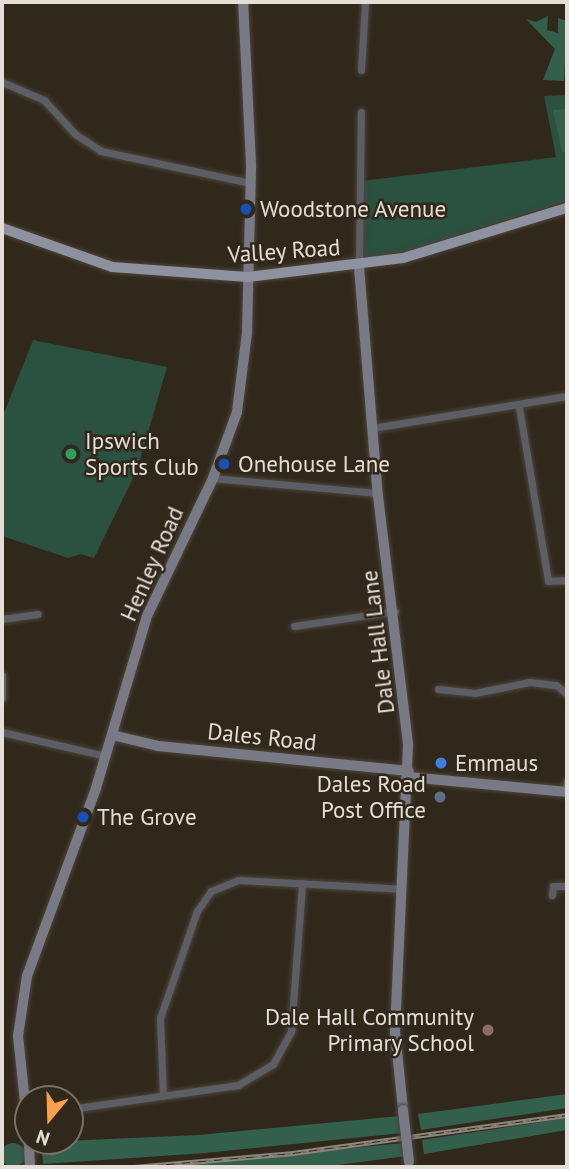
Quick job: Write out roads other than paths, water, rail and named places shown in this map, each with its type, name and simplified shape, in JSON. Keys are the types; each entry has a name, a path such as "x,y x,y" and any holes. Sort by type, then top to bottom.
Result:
{"main road":[{"name":"Valley Road","path":"2,228 113,267 248,277 359,267 453,245 567,208"}],"street":[{"name":"Henley Road","path":"24,1085 18,1036 22,994 106,756 148,616 213,478 237,412 247,333 250,183 243,2"},
{"path":"361,70 365,2"},
{"path":"2,82 44,100 75,134 101,151 250,183"},
{"name":"Dale Hall Lane","path":"361,112 359,267 378,493 395,611 409,774 395,1032 410,1164"},
{"path":"373,428 519,407 567,396"},
{"path":"519,407 548,581 567,580"},
{"path":"213,478 378,493"},
{"path":"294,626 395,611"},
{"path":"2,619 38,614"},
{"path":"2,675 2,698"},
{"path":"438,689 475,694 530,682 556,685 567,694"},
{"path":"2,732 106,756"},
{"name":"Dales Road","path":"112,735 158,746 566,792"},
{"path":"566,792 567,781"},
{"path":"163,1096 160,1018 202,901 218,886 238,880 402,890"},
{"path":"84,1107 238,1085 263,1073 281,1054 291,1031 302,883"},
{"path":"552,895 552,886 567,886"}],"railway":[{"path":"134,1167 293,1153 567,1115"}],"place":[{"name":"Woodstone Avenue","path":"246,209"},
{"name":"Ipswich Sports Club","path":"71,454"},
{"name":"Onehouse Lane","path":"224,464"},
{"name":"Emmaus","path":"441,763"},
{"name":"Dales Road Post Office","path":"440,797"},
{"name":"The Grove","path":"83,817"},
{"name":"Dale Hall Community Primary School","path":"488,1030"}]}
